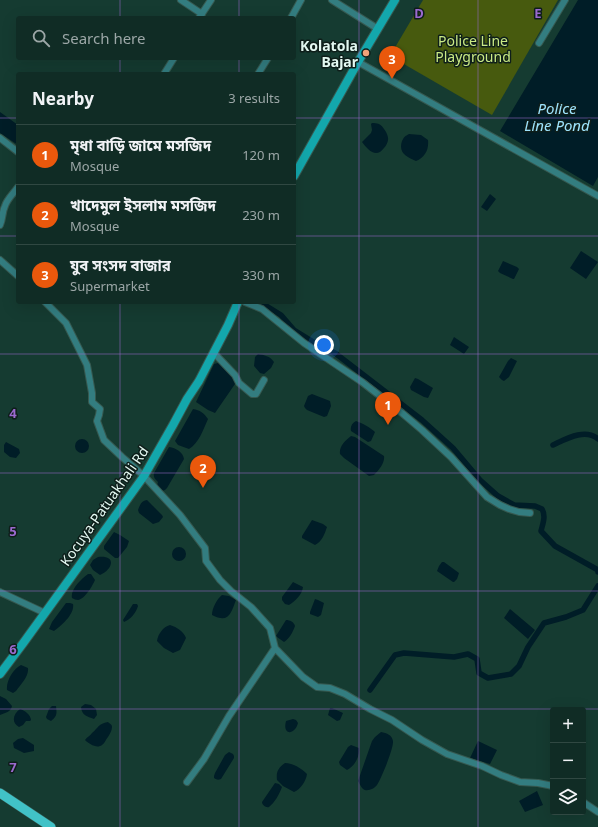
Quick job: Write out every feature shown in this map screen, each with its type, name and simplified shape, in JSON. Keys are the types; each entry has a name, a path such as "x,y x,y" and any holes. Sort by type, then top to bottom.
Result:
{"main road":[{"path":"296,172 358,62 395,0"},
{"name":"Kocuya-Patuakhali Rd","path":"0,674 144,476 214,353 237,304"},
{"path":"0,793 52,827"}],"street":[{"path":"181,0 201,16 211,0"},
{"path":"291,16 301,0"},
{"path":"332,0 378,29"},
{"path":"539,43 565,0"},
{"path":"165,72 173,60"},
{"path":"259,72 267,60"},
{"path":"358,62 598,196"},
{"path":"0,138 16,150"},
{"path":"0,225 3,219 5,204 16,190"},
{"path":"0,260 16,274"},
{"path":"47,304 66,323 87,364 92,402 100,409 97,421 104,440 144,476 180,515 205,548 206,561 220,580 251,607 270,628 275,648 303,677 317,687 330,688 345,694 392,720 422,740 447,754 482,766 520,782 550,785"},
{"path":"250,304 262,309 304,343 362,382 402,413 451,457 487,497 509,509 530,513"},
{"path":"214,353 235,375 239,383 252,394 256,394 264,380"},
{"path":"0,592 45,613"},
{"path":"187,782 204,759 229,716 275,648"},
{"path":"586,804 598,812"}],"green space":[{"name":"Police Line Playground","path":"423,0 558,0 492,115 390,56"}],"water":[{"name":"Police Line Pond","path":"578,0 598,0 598,177 593,186 500,131"},
{"path":"0,112 16,124 16,144 0,133"},
{"path":"372,123 381,125 388,136 388,142 378,153 369,150 362,142 371,133"},
{"path":"409,134 421,135 428,140 426,153 416,161 404,154 401,149 403,140"},
{"path":"490,194 496,199 487,211 481,207"},
{"path":"581,251 598,262 586,279 570,268"},
{"path":"503,261 519,269 514,279 498,271"},
{"path":"454,337 469,347 464,354 450,345"},
{"path":"258,354 269,357 274,362 271,368 264,374 260,373 254,366 255,357"},
{"path":"511,358 517,361 509,377 504,381 499,377"},
{"path":"218,363 225,367 237,380 215,413 196,402 214,364"},
{"path":"415,378 433,388 428,398 411,390 410,387"},
{"path":"312,394 330,401 331,406 327,416 324,417 305,408 304,406 308,396"},
{"path":"193,409 202,412 208,419 198,440 189,449 178,445 175,441"},
{"path":"356,421 375,432 371,441 368,442 351,431 353,423"},
{"path":"351,436 355,437 384,456 383,464 374,475 369,476 340,454 341,446"},
{"path":"82,439 87,441 89,446 87,451 82,453 77,451 75,446 77,441"},
{"path":"6,442 19,449 20,453 16,458 10,457 4,452 4,445"},
{"path":"169,447 179,451 184,459 167,488 162,491 157,486 158,482 154,478 154,473"},
{"path":"147,500 162,515 163,517 159,522 153,524 139,513 138,510 141,504 143,501"},
{"path":"312,520 327,527 321,540 315,545 302,538"},
{"path":"114,532 129,541 127,547 118,558 115,558 104,549 104,546"},
{"path":"176,547 182,547 186,551 186,557 182,561 176,561 172,557 172,551"},
{"path":"98,557 108,558 111,563 108,569 100,575 93,570 90,565 93,560"},
{"path":"442,562 459,573 454,582 437,571"},
{"path":"88,574 91,574 95,580 91,588 81,599 77,600 72,598 74,588"},
{"path":"293,582 303,587 302,590 294,602 289,605 285,604 282,597"},
{"path":"222,595 229,596 236,600 231,613 226,618 212,615 215,604"},
{"path":"315,599 324,603 321,615 318,617 310,614"},
{"path":"66,603 73,604 70,616 54,631 49,629 52,622"},
{"path":"133,604 137,604 138,606 136,611 127,621 124,622 123,620"},
{"path":"510,609 535,630 528,639 504,618"},
{"path":"286,620 294,623 295,626 291,635 284,642 276,636"},
{"path":"170,625 180,630 186,638 180,650 173,653 164,648 157,641 161,631"},
{"path":"21,665 28,668 28,671 22,683 13,693 7,690 9,679 13,672"},
{"path":"0,696 6,699 12,706 9,711 0,715"},
{"path":"85,704 91,705 96,709 97,715 94,719 82,712 81,707"},
{"path":"52,706 56,706 56,713 51,721 46,717"},
{"path":"330,708 343,713 340,720 337,721 328,715"},
{"path":"20,709 30,716 31,720 26,721 19,727 14,721 14,716"},
{"path":"293,719 298,723 292,732 289,732 285,726 286,721"},
{"path":"108,722 112,725 112,729 102,745 95,746 85,740 100,725"},
{"path":"381,732 392,737 393,745 377,785 370,790 365,790 358,781 372,741"},
{"path":"23,738 34,745 34,751 24,753 14,748 13,743 18,739"},
{"path":"478,741 497,750 490,764 470,758"},
{"path":"351,745 359,748 359,754 355,763 347,770 340,765 339,762 348,747"},
{"path":"229,752 233,754 234,758 221,779 218,780 214,778 215,773 225,755"},
{"path":"285,763 297,766 307,774 303,784 294,792 283,786 277,780 278,770"},
{"path":"275,783 282,787 281,790 273,803 269,807 265,807 262,802"},
{"path":"537,791 543,805 525,812 519,801"}],"waterway":[{"path":"263,304 281,315 294,330 335,353 422,420 453,448 480,480 498,496 514,505 535,506 542,509 544,517 541,531 555,546 598,570 598,572"},
{"path":"553,445 581,434 587,434 598,439"},
{"path":"370,690 395,655 404,653 454,657 468,654 477,659 479,673 488,678 511,674 519,666 528,647 544,623 566,617 583,610 598,586"}],"place":[{"name":"Kolatola Bajar","path":"366,53"},
{"name":"যুব সংসদ বাজার","path":"392,79"},
{"name":"মৃধা বাড়ি জামে মসজিদ","path":"388,425"},
{"name":"খাদেমুল ইসলাম মসজিদ","path":"203,488"}]}
